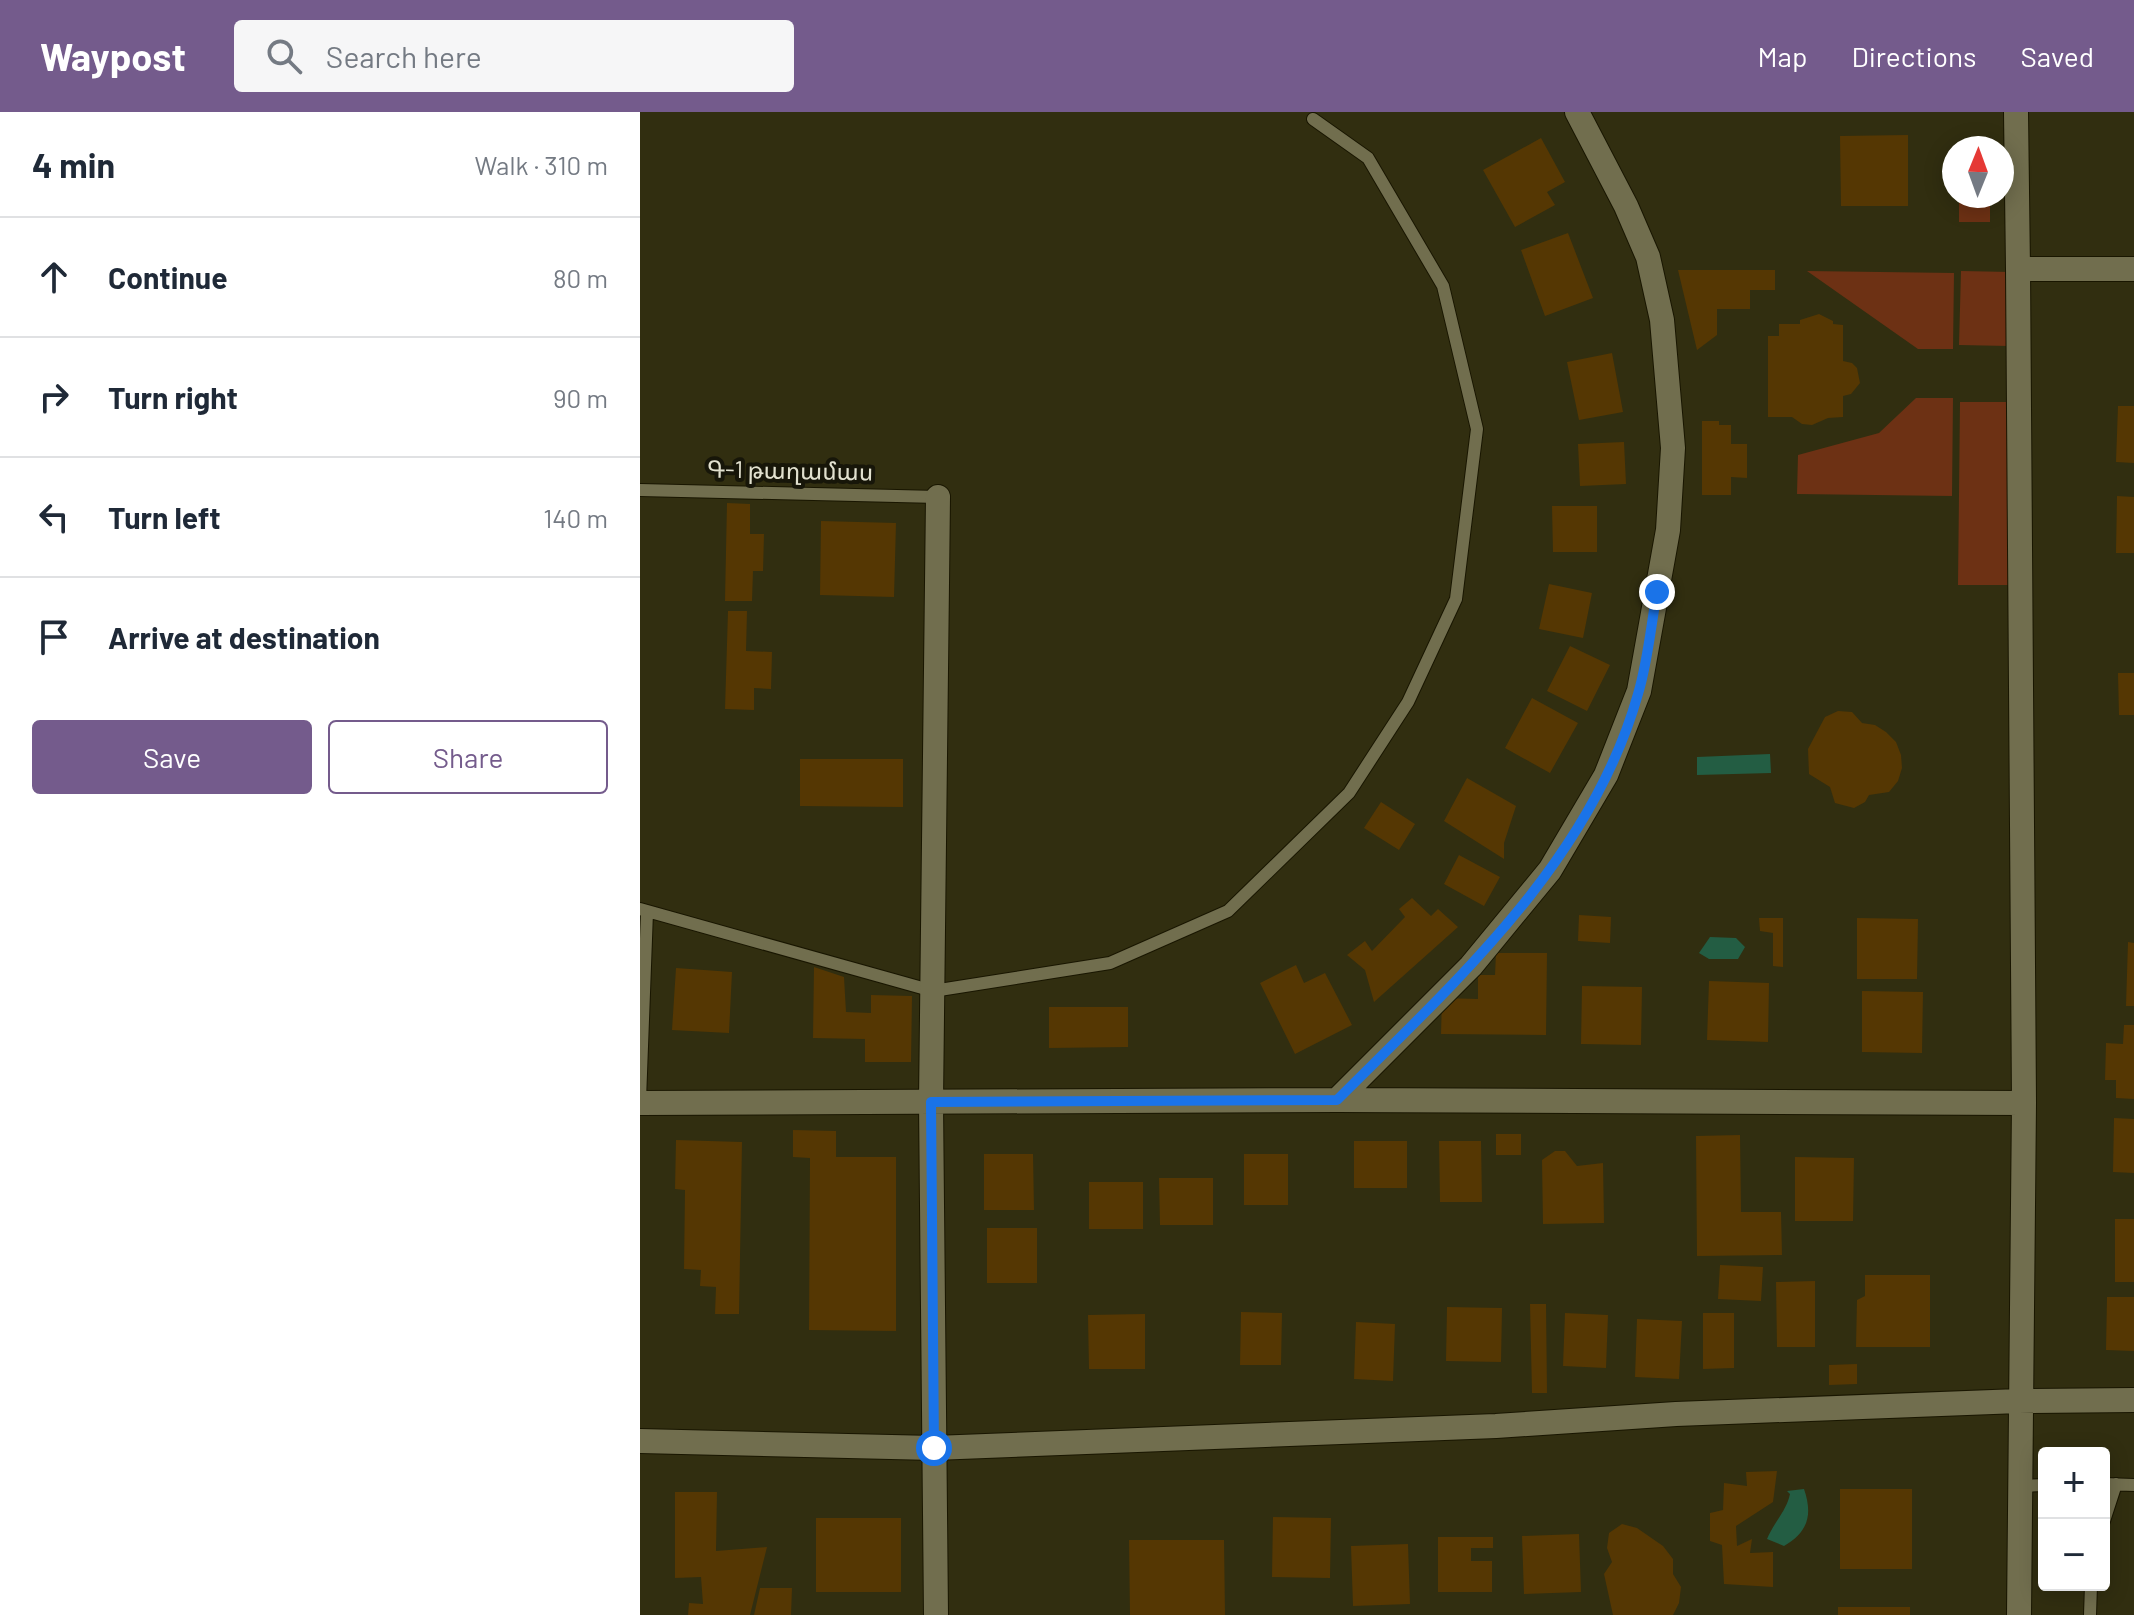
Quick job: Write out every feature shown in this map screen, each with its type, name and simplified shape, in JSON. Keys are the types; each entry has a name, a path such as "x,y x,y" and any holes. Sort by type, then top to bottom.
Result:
{"street":[{"path":"1337,1100 1471,966 1550,870 1606,775 1639,691 1668,530 1673,448 1662,320 1648,257 1626,206 1577,112"},
{"path":"2016,112 2024,1103 2019,1615"},
{"path":"2018,269 2134,269"},
{"path":"936,1615 931,1102 938,497"},
{"path":"640,1102 1337,1100 2024,1103"},
{"path":"640,1441 934,1448 1496,1426 1676,1414 2019,1401 2134,1400"}],"lane":[{"path":"640,1102 644,910 933,991 1110,963 1228,911 1349,793 1408,702 1456,599 1477,429 1443,286 1368,158 1313,119"},
{"name":"Գ-1 թաղամաս","path":"640,490 938,497"},
{"path":"2110,1484 2134,1485"},
{"path":"2019,1486 2038,1485"},
{"path":"2090,1615 2091,1591"}],"shaded area":[{"path":"1959,208 1990,208 1990,222 1959,222"},
{"path":"1807,271 1954,273 1953,349 1918,349"},
{"path":"1961,271 2011,272 2009,346 1959,345"},
{"path":"1916,398 1953,398 1952,496 1797,494 1798,455 1879,433"},
{"path":"1960,402 2011,402 2009,585 1958,585"},
{"path":"1770,754 1771,773 1697,775 1697,757"},
{"path":"1710,937 1736,938 1745,947 1738,959 1709,959 1699,953"},
{"path":"1804,1489 1808,1515 1799,1535 1784,1546 1767,1539 1788,1500 1790,1494 1787,1491"}],"building":[{"path":"1908,135 1908,206 1841,206 1840,136"},
{"path":"1541,138 1565,182 1547,192 1555,205 1515,227 1483,170"},
{"path":"1568,233 1593,298 1545,316 1521,250"},
{"path":"1678,270 1775,270 1775,290 1750,290 1750,309 1717,309 1717,335 1697,350"},
{"path":"1819,314 1833,321 1833,324 1843,325 1843,361 1857,368 1860,383 1851,394 1843,396 1843,417 1828,418 1812,425 1802,424 1792,417 1768,417 1768,336 1779,336 1779,324 1800,324 1800,320"},
{"path":"1612,353 1623,412 1579,420 1567,362"},
{"path":"2118,406 2134,406 2134,463 2116,462"},
{"path":"1702,421 1731,425 1731,444 1747,444 1747,478 1731,477 1731,495 1702,495"},
{"path":"1624,442 1626,484 1580,486 1578,444"},
{"path":"2117,496 2134,497 2134,553 2116,553"},
{"path":"727,503 750,504 750,534 764,534 763,571 753,571 752,601 725,601"},
{"path":"1552,506 1597,506 1597,552 1553,552"},
{"path":"821,521 896,523 894,597 820,595"},
{"path":"1549,584 1592,593 1583,638 1539,629"},
{"path":"728,611 747,611 746,651 772,652 771,689 754,688 754,710 725,709"},
{"path":"1570,646 1610,665 1587,711 1547,691"},
{"path":"2118,673 2134,673 2134,715 2119,715"},
{"path":"1532,698 1578,723 1550,773 1505,748"},
{"path":"1838,711 1852,712 1862,723 1875,725 1886,732 1896,742 1901,755 1902,768 1898,781 1889,792 1869,795 1865,802 1854,808 1835,803 1830,787 1809,774 1808,749 1825,717"},
{"path":"800,759 903,759 903,807 800,806"},
{"path":"1467,778 1516,806 1504,843 1504,859 1444,821"},
{"path":"1381,802 1415,824 1399,850 1364,828"},
{"path":"1459,855 1500,877 1484,906 1444,884"},
{"path":"1412,898 1431,916 1438,909 1458,927 1374,1002 1365,970 1347,955 1365,941 1372,951 1405,917 1399,909"},
{"path":"1579,915 1611,917 1610,943 1578,941"},
{"path":"1759,918 1783,918 1783,967 1773,966 1773,933 1760,931"},
{"path":"1857,918 1918,919 1917,979 1857,979"},
{"path":"2128,942 2134,943 2134,1006 2126,1006"},
{"path":"1496,953 1547,953 1546,1035 1441,1034 1442,998 1478,999 1478,975 1495,975"},
{"path":"1296,965 1304,983 1325,973 1352,1025 1295,1054 1260,983"},
{"path":"814,967 844,977 846,1012 871,1013 871,995 912,996 911,1062 865,1062 865,1039 813,1038"},
{"path":"676,968 732,972 729,1033 672,1030"},
{"path":"1709,981 1769,983 1768,1042 1707,1040"},
{"path":"1582,986 1642,987 1641,1045 1581,1044"},
{"path":"1862,991 1923,992 1922,1053 1862,1052"},
{"path":"1049,1007 1128,1007 1128,1047 1049,1048"},
{"path":"2124,1025 2134,1025 2134,1099 2116,1098 2116,1080 2105,1080 2106,1043 2123,1044"},
{"path":"2114,1118 2134,1119 2134,1173 2113,1172"},
{"path":"793,1130 836,1131 836,1157 896,1157 896,1331 809,1330 810,1158 793,1157"},
{"path":"1496,1134 1521,1134 1521,1155 1496,1155"},
{"path":"1740,1135 1741,1212 1781,1212 1782,1255 1697,1256 1696,1136"},
{"path":"676,1140 742,1142 739,1314 715,1314 716,1287 700,1286 701,1270 684,1269 685,1190 675,1189"},
{"path":"1354,1141 1407,1141 1407,1188 1354,1188"},
{"path":"1439,1141 1481,1141 1482,1202 1440,1202"},
{"path":"1555,1151 1565,1151 1577,1166 1603,1163 1604,1223 1543,1224 1542,1160"},
{"path":"984,1154 1033,1154 1034,1210 984,1210"},
{"path":"1244,1154 1288,1154 1288,1205 1244,1205"},
{"path":"1795,1157 1854,1158 1853,1221 1795,1221"},
{"path":"1159,1178 1213,1178 1213,1225 1160,1225"},
{"path":"1089,1182 1143,1182 1143,1229 1089,1229"},
{"path":"2115,1219 2134,1219 2134,1282 2115,1282"},
{"path":"987,1228 1037,1228 1037,1283 987,1283"},
{"path":"1720,1265 1763,1267 1761,1301 1718,1299"},
{"path":"1865,1275 1930,1275 1930,1347 1856,1347 1857,1300 1865,1296"},
{"path":"1815,1281 1815,1347 1777,1347 1776,1282"},
{"path":"2107,1297 2134,1297 2134,1351 2106,1350"},
{"path":"1530,1304 1546,1304 1547,1393 1532,1393"},
{"path":"1447,1307 1502,1308 1501,1362 1446,1361"},
{"path":"1241,1312 1282,1313 1281,1365 1240,1365"},
{"path":"1565,1313 1608,1315 1606,1368 1563,1366"},
{"path":"1703,1313 1734,1313 1734,1368 1703,1369"},
{"path":"1145,1314 1145,1369 1089,1369 1088,1315"},
{"path":"1637,1319 1682,1321 1679,1379 1635,1377"},
{"path":"1356,1322 1395,1324 1393,1381 1354,1379"},
{"path":"1857,1364 1857,1384 1829,1385 1829,1365"},
{"path":"1777,1471 1773,1502 1736,1526 1737,1546 1752,1539 1750,1553 1773,1552 1773,1587 1724,1584 1722,1545 1710,1541 1710,1513 1723,1510 1724,1483 1747,1486 1746,1472"},
{"path":"1840,1489 1912,1489 1912,1569 1840,1569"},
{"path":"675,1492 717,1492 716,1551 767,1547 750,1615 688,1615 689,1603 703,1604 701,1577 675,1578"},
{"path":"1273,1517 1331,1518 1330,1578 1272,1577"},
{"path":"816,1518 901,1518 901,1592 816,1592"},
{"path":"1622,1524 1637,1528 1663,1546 1673,1559 1673,1574 1681,1587 1679,1603 1673,1615 1613,1615 1604,1574 1612,1562 1607,1548 1609,1533"},
{"path":"1579,1534 1581,1592 1524,1594 1522,1536"},
{"path":"1438,1537 1493,1537 1493,1548 1471,1548 1471,1561 1492,1561 1492,1592 1438,1592"},
{"path":"1129,1540 1224,1540 1225,1615 1130,1615"},
{"path":"1408,1544 1410,1604 1353,1606 1351,1546"},
{"path":"760,1588 792,1588 791,1615 754,1615"},
{"path":"1838,1607 1910,1607 1910,1615 1838,1615"}],"route":[{"path":"934,1448 931,1102 1337,1100 1471,966 1550,870 1581,822 1628,725 1639,691 1657,592"}]}
